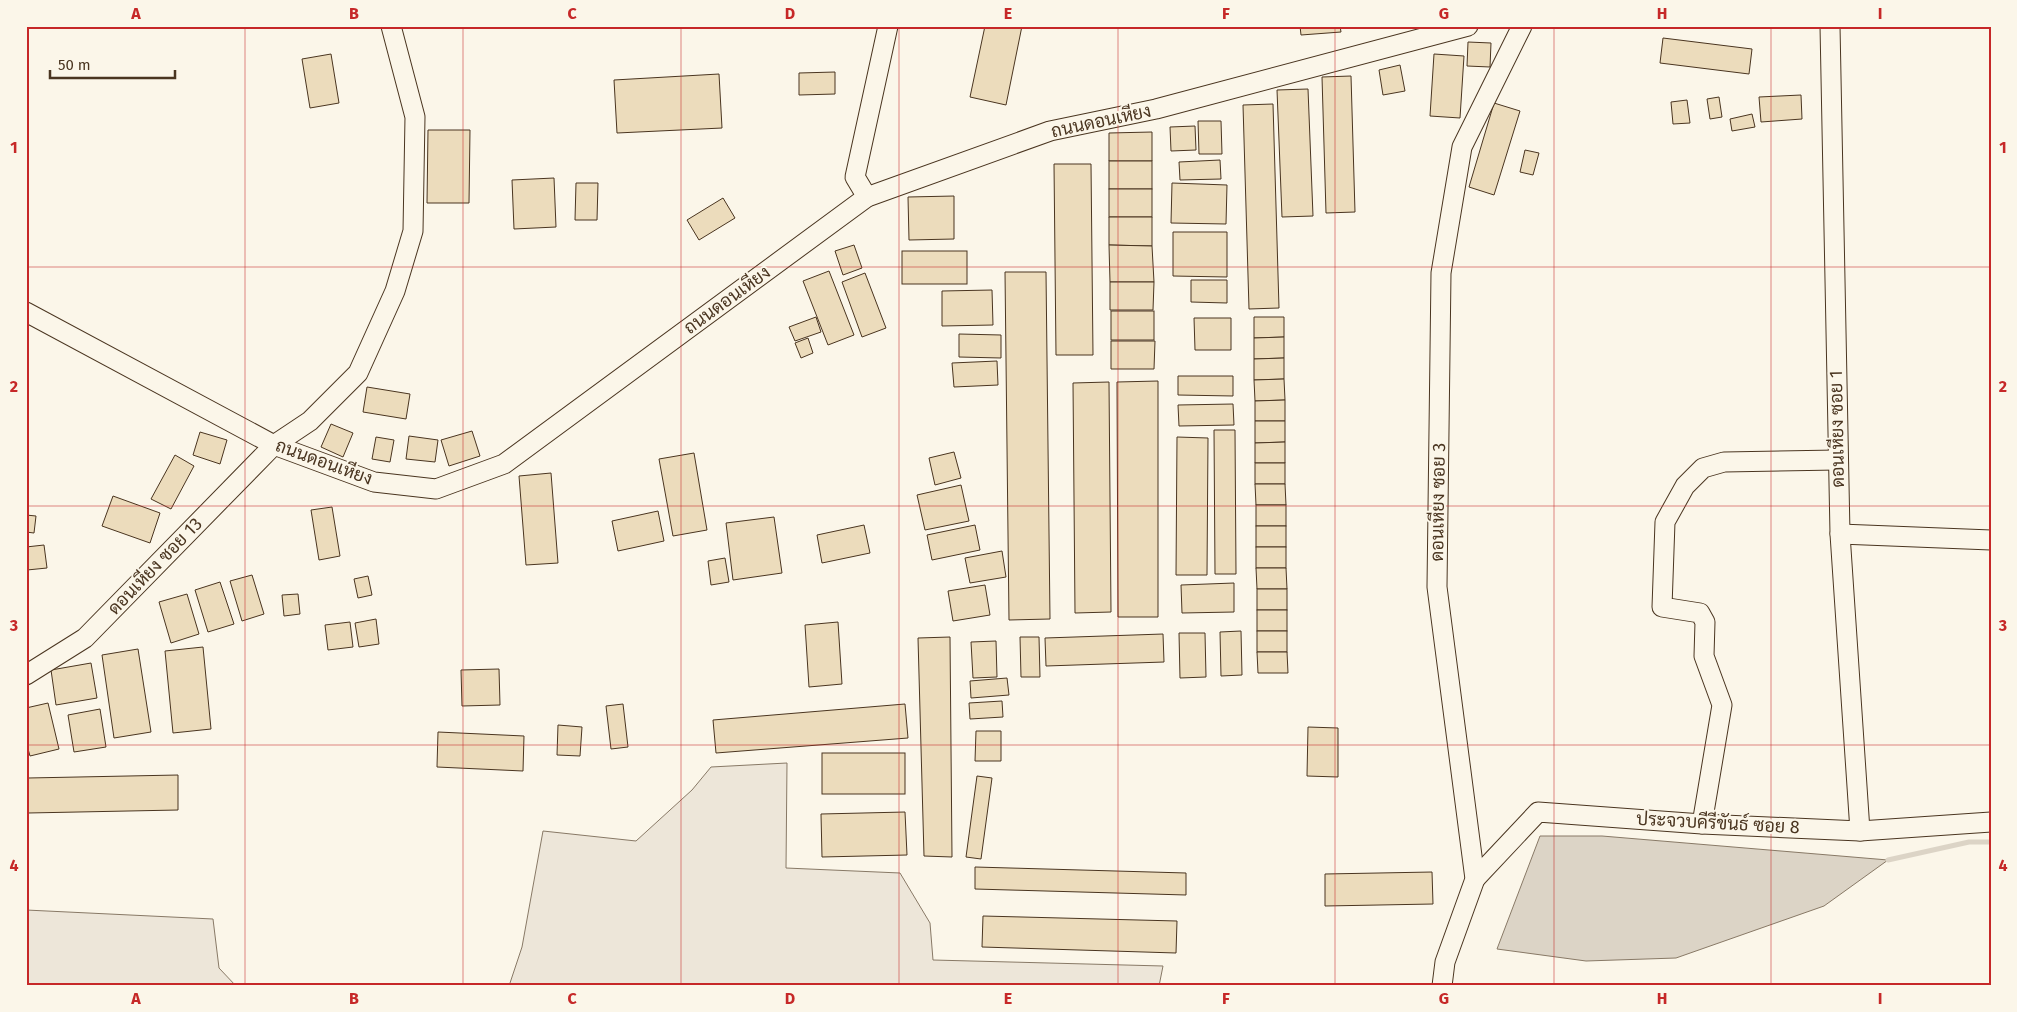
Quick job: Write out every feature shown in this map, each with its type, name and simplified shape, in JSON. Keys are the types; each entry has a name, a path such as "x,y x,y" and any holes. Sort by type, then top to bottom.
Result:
{"street":[{"name":"ดอนเหียง ซอย 13","path":"26,675 85,638 274,445 310,421 358,373 395,291 413,231 415,117 391,26"},
{"path":"867,197 855,177 888,26"},
{"name":"ถนนดอนเหียง","path":"26,312 274,445 374,482 436,489 504,464 867,197 1050,131 1156,109 1468,26"},
{"name":"ดอนเหียง ซอย 3","path":"1442,986 1445,962 1475,879 1437,587 1441,273 1462,148 1522,26"},
{"name":"ดอนเหียง ซอย 1","path":"1830,26 1837,460 1840,534 1860,831"},
{"path":"1702,824 1722,705 1704,656 1705,622 1700,613 1662,607 1665,522 1685,486 1703,468 1724,462 1837,460"},
{"path":"1840,534 1991,540"},
{"name":"ประจวบคีรีขันธ์ ซอย 8","path":"1475,879 1538,812 1702,824 1860,831 1991,822"}],"shaded area":[{"path":"787,763 786,868 900,873 930,923 933,960 1163,966 1159,986 509,986 522,947 543,831 636,841 692,790 711,767"},
{"path":"1540,836 1602,836 1888,860 1824,906 1676,958 1586,961 1497,949"},
{"path":"26,910 213,919 219,968 236,986 26,986"}],"building":[{"path":"985,26 1022,26 1006,105 970,97"},
{"path":"1300,26 1340,26 1341,32 1301,35"},
{"path":"1663,38 1752,49 1749,74 1660,63"},
{"path":"1468,42 1491,43 1490,67 1467,66"},
{"path":"331,54 339,103 310,108 302,59"},
{"path":"1434,54 1464,56 1460,118 1430,116"},
{"path":"1400,65 1405,91 1383,95 1379,70"},
{"path":"835,72 835,94 799,95 799,73"},
{"path":"719,74 722,128 617,133 614,80"},
{"path":"1351,76 1355,212 1326,213 1322,77"},
{"path":"1308,89 1313,216 1282,217 1277,90"},
{"path":"1801,95 1802,119 1761,122 1759,97"},
{"path":"1719,97 1722,117 1710,119 1707,99"},
{"path":"1687,100 1690,123 1673,124 1671,102"},
{"path":"1494,103 1520,111 1494,195 1469,187"},
{"path":"1273,104 1279,308 1249,309 1243,105"},
{"path":"1752,114 1755,127 1732,131 1730,119"},
{"path":"1198,121 1221,121 1222,154 1199,154"},
{"path":"1195,126 1196,150 1171,151 1170,127"},
{"path":"428,130 470,130 469,203 427,203"},
{"path":"1152,132 1152,161 1109,161 1109,133"},
{"path":"1525,150 1539,153 1533,175 1520,172"},
{"path":"1220,160 1221,179 1180,180 1179,162"},
{"path":"1109,161 1152,161 1152,189 1109,189"},
{"path":"1054,164 1091,164 1093,355 1056,355"},
{"path":"554,178 556,227 514,229 512,180"},
{"path":"576,183 598,183 597,220 575,220"},
{"path":"1172,183 1227,185 1226,224 1171,223"},
{"path":"1109,189 1152,189 1152,217 1109,217"},
{"path":"954,196 954,239 909,240 908,197"},
{"path":"723,198 735,218 699,240 687,220"},
{"path":"1109,217 1152,217 1152,246 1109,245"},
{"path":"1173,232 1227,232 1227,277 1173,276"},
{"path":"854,245 862,268 843,275 835,251"},
{"path":"1109,245 1152,246 1154,282 1110,282"},
{"path":"902,251 967,251 967,284 902,284"},
{"path":"829,271 854,335 828,345 803,281"},
{"path":"1005,272 1046,272 1050,619 1009,620"},
{"path":"865,273 886,328 862,337 842,282"},
{"path":"1191,280 1227,280 1227,303 1191,302"},
{"path":"1110,282 1154,282 1153,310 1110,310"},
{"path":"992,290 993,325 942,326 942,291"},
{"path":"1111,311 1154,311 1154,340 1111,340"},
{"path":"816,317 821,332 795,341 789,327"},
{"path":"1254,317 1284,317 1284,337 1254,338"},
{"path":"1194,318 1231,318 1231,350 1195,350"},
{"path":"959,334 1001,335 1001,358 959,357"},
{"path":"1284,337 1284,358 1254,359 1254,338"},
{"path":"808,338 813,353 801,358 795,343"},
{"path":"1111,341 1155,341 1154,369 1111,369"},
{"path":"1284,358 1284,379 1254,380 1254,359"},
{"path":"997,361 998,385 954,387 952,363"},
{"path":"1178,376 1233,376 1233,396 1178,395"},
{"path":"1284,379 1285,400 1255,401 1254,380"},
{"path":"1158,381 1158,617 1118,617 1117,382"},
{"path":"1109,382 1111,612 1075,613 1073,383"},
{"path":"367,387 410,394 406,419 363,412"},
{"path":"1285,400 1285,421 1255,421 1255,401"},
{"path":"1233,404 1234,425 1179,426 1178,405"},
{"path":"1255,421 1285,421 1285,442 1255,443"},
{"path":"331,424 353,433 343,457 321,447"},
{"path":"1214,430 1235,430 1236,574 1215,574"},
{"path":"472,431 480,456 449,466 441,440"},
{"path":"200,432 227,440 220,464 193,455"},
{"path":"409,436 438,440 435,462 406,459"},
{"path":"376,437 394,440 390,462 372,459"},
{"path":"1177,437 1208,438 1207,575 1176,575"},
{"path":"1285,442 1285,463 1255,463 1255,443"},
{"path":"954,452 961,478 935,485 929,458"},
{"path":"694,453 707,530 673,536 659,459"},
{"path":"175,455 194,466 171,509 151,499"},
{"path":"1255,463 1285,463 1285,484 1255,484"},
{"path":"551,473 558,563 526,565 519,476"},
{"path":"1255,484 1285,484 1286,505 1256,505"},
{"path":"961,485 969,521 925,530 917,495"},
{"path":"113,496 160,513 150,543 102,526"},
{"path":"1256,505 1286,505 1286,526 1256,526"},
{"path":"332,507 340,556 319,560 311,510"},
{"path":"658,511 664,541 618,551 612,521"},
{"path":"26,515 36,516 34,533 26,532"},
{"path":"774,517 782,573 733,580 726,523"},
{"path":"864,525 870,553 822,563 817,535"},
{"path":"975,525 980,550 932,560 927,535"},
{"path":"1256,526 1286,526 1286,547 1256,547"},
{"path":"44,545 47,568 27,570 26,547"},
{"path":"1256,547 1286,547 1286,568 1256,568"},
{"path":"1002,551 1006,577 970,583 965,558"},
{"path":"725,558 729,582 711,585 708,561"},
{"path":"1256,568 1286,568 1287,589 1257,589"},
{"path":"252,575 264,614 242,621 230,581"},
{"path":"368,576 372,595 358,598 354,579"},
{"path":"220,582 234,624 208,632 195,590"},
{"path":"1234,583 1234,612 1182,613 1181,585"},
{"path":"985,585 990,615 953,621 948,591"},
{"path":"1257,589 1287,589 1287,610 1257,610"},
{"path":"187,594 199,634 171,643 159,602"},
{"path":"298,594 300,614 284,616 282,595"},
{"path":"1257,610 1287,610 1287,631 1257,631"},
{"path":"376,619 379,644 359,647 355,623"},
{"path":"350,622 353,647 328,650 325,625"},
{"path":"838,622 842,684 809,687 805,625"},
{"path":"1241,631 1242,675 1221,676 1220,632"},
{"path":"1257,631 1287,631 1287,652 1257,652"},
{"path":"1179,633 1205,633 1206,677 1180,678"},
{"path":"1163,634 1164,662 1046,666 1045,638"},
{"path":"950,637 952,857 924,856 918,638"},
{"path":"1020,637 1039,637 1040,677 1021,677"},
{"path":"996,641 997,677 973,678 971,642"},
{"path":"203,647 211,729 173,733 165,651"},
{"path":"138,649 151,732 114,738 102,655"},
{"path":"1257,652 1287,652 1288,673 1258,673"},
{"path":"91,663 97,698 56,705 51,670"},
{"path":"499,669 500,705 462,706 461,670"},
{"path":"1007,678 1009,695 971,698 970,681"},
{"path":"1002,701 1003,717 970,719 969,703"},
{"path":"48,703 59,749 30,756 26,742 26,708"},
{"path":"623,704 628,747 611,749 606,706"},
{"path":"905,704 908,738 716,753 713,720"},
{"path":"100,709 106,747 74,752 68,715"},
{"path":"558,725 582,727 580,756 557,755"},
{"path":"1308,727 1338,728 1338,777 1307,776"},
{"path":"976,731 1001,731 1001,761 975,761"},
{"path":"438,732 524,736 523,771 437,767"},
{"path":"822,753 905,753 905,794 822,794"},
{"path":"178,775 178,810 28,813 28,778"},
{"path":"977,776 992,778 981,859 966,857"},
{"path":"905,812 907,855 822,857 821,814"},
{"path":"975,867 1186,873 1186,895 975,889"},
{"path":"1432,872 1433,904 1325,906 1325,874"},
{"path":"983,916 1177,921 1176,953 982,947"}],"waterway":[{"path":"1888,860 1969,842 1991,842"}]}
